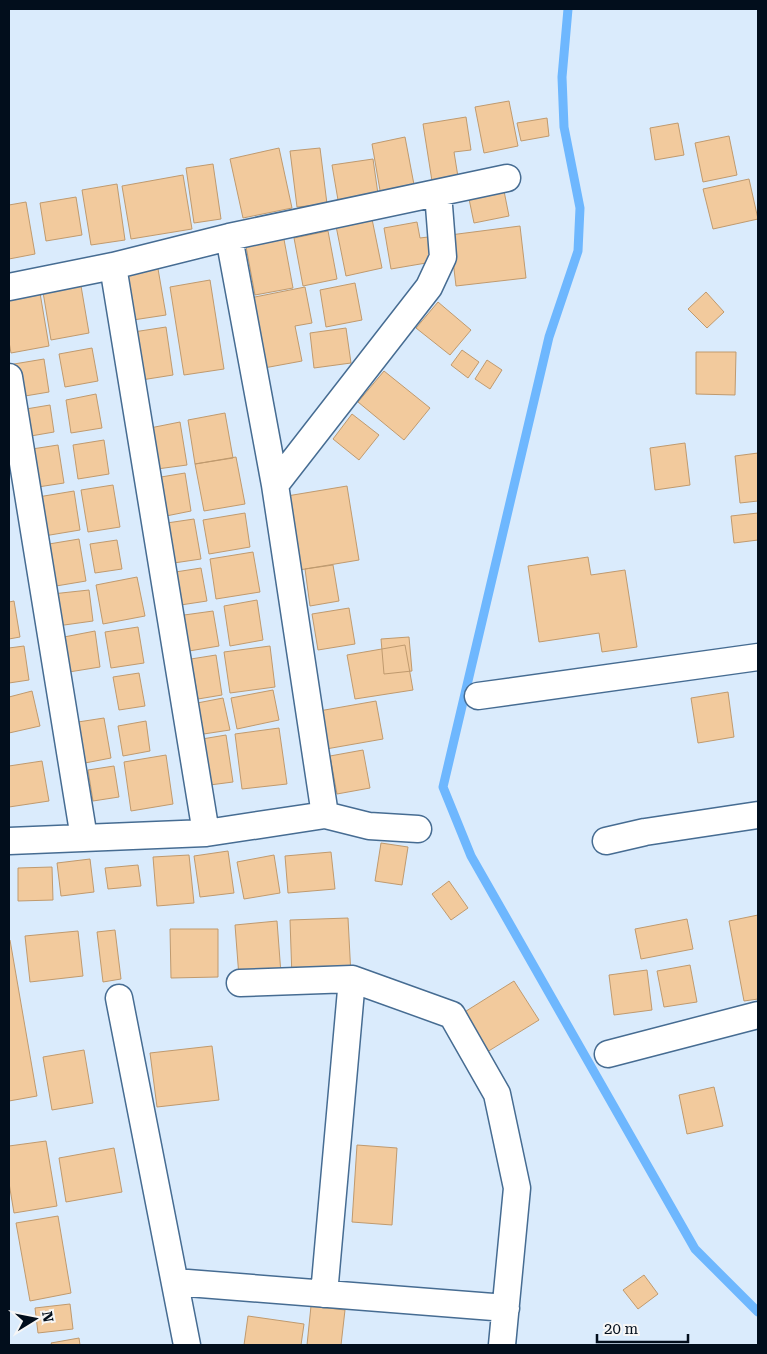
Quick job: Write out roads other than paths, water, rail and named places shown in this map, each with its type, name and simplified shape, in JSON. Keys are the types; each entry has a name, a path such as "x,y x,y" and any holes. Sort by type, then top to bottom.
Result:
{"street":[{"path":"9,287 113,266 228,237 507,178"},
{"path":"275,485 429,287 443,257 438,193"},
{"path":"228,237 275,485 325,815"},
{"path":"113,266 206,833"},
{"path":"9,377 84,838"},
{"path":"478,696 758,657"},
{"path":"9,841 206,833 325,815 369,826 418,829"},
{"path":"606,841 645,832 758,815"},
{"path":"324,1294 352,979"},
{"path":"240,982 352,979 452,1014 497,1094 517,1188 502,1345"},
{"path":"119,998 187,1345"},
{"path":"608,1054 758,1015"},
{"path":"174,1282 506,1308"}],"waterway":[{"path":"568,9 562,77 564,127 580,208 578,251 549,337 443,787 471,856 695,1249 758,1312"}]}
